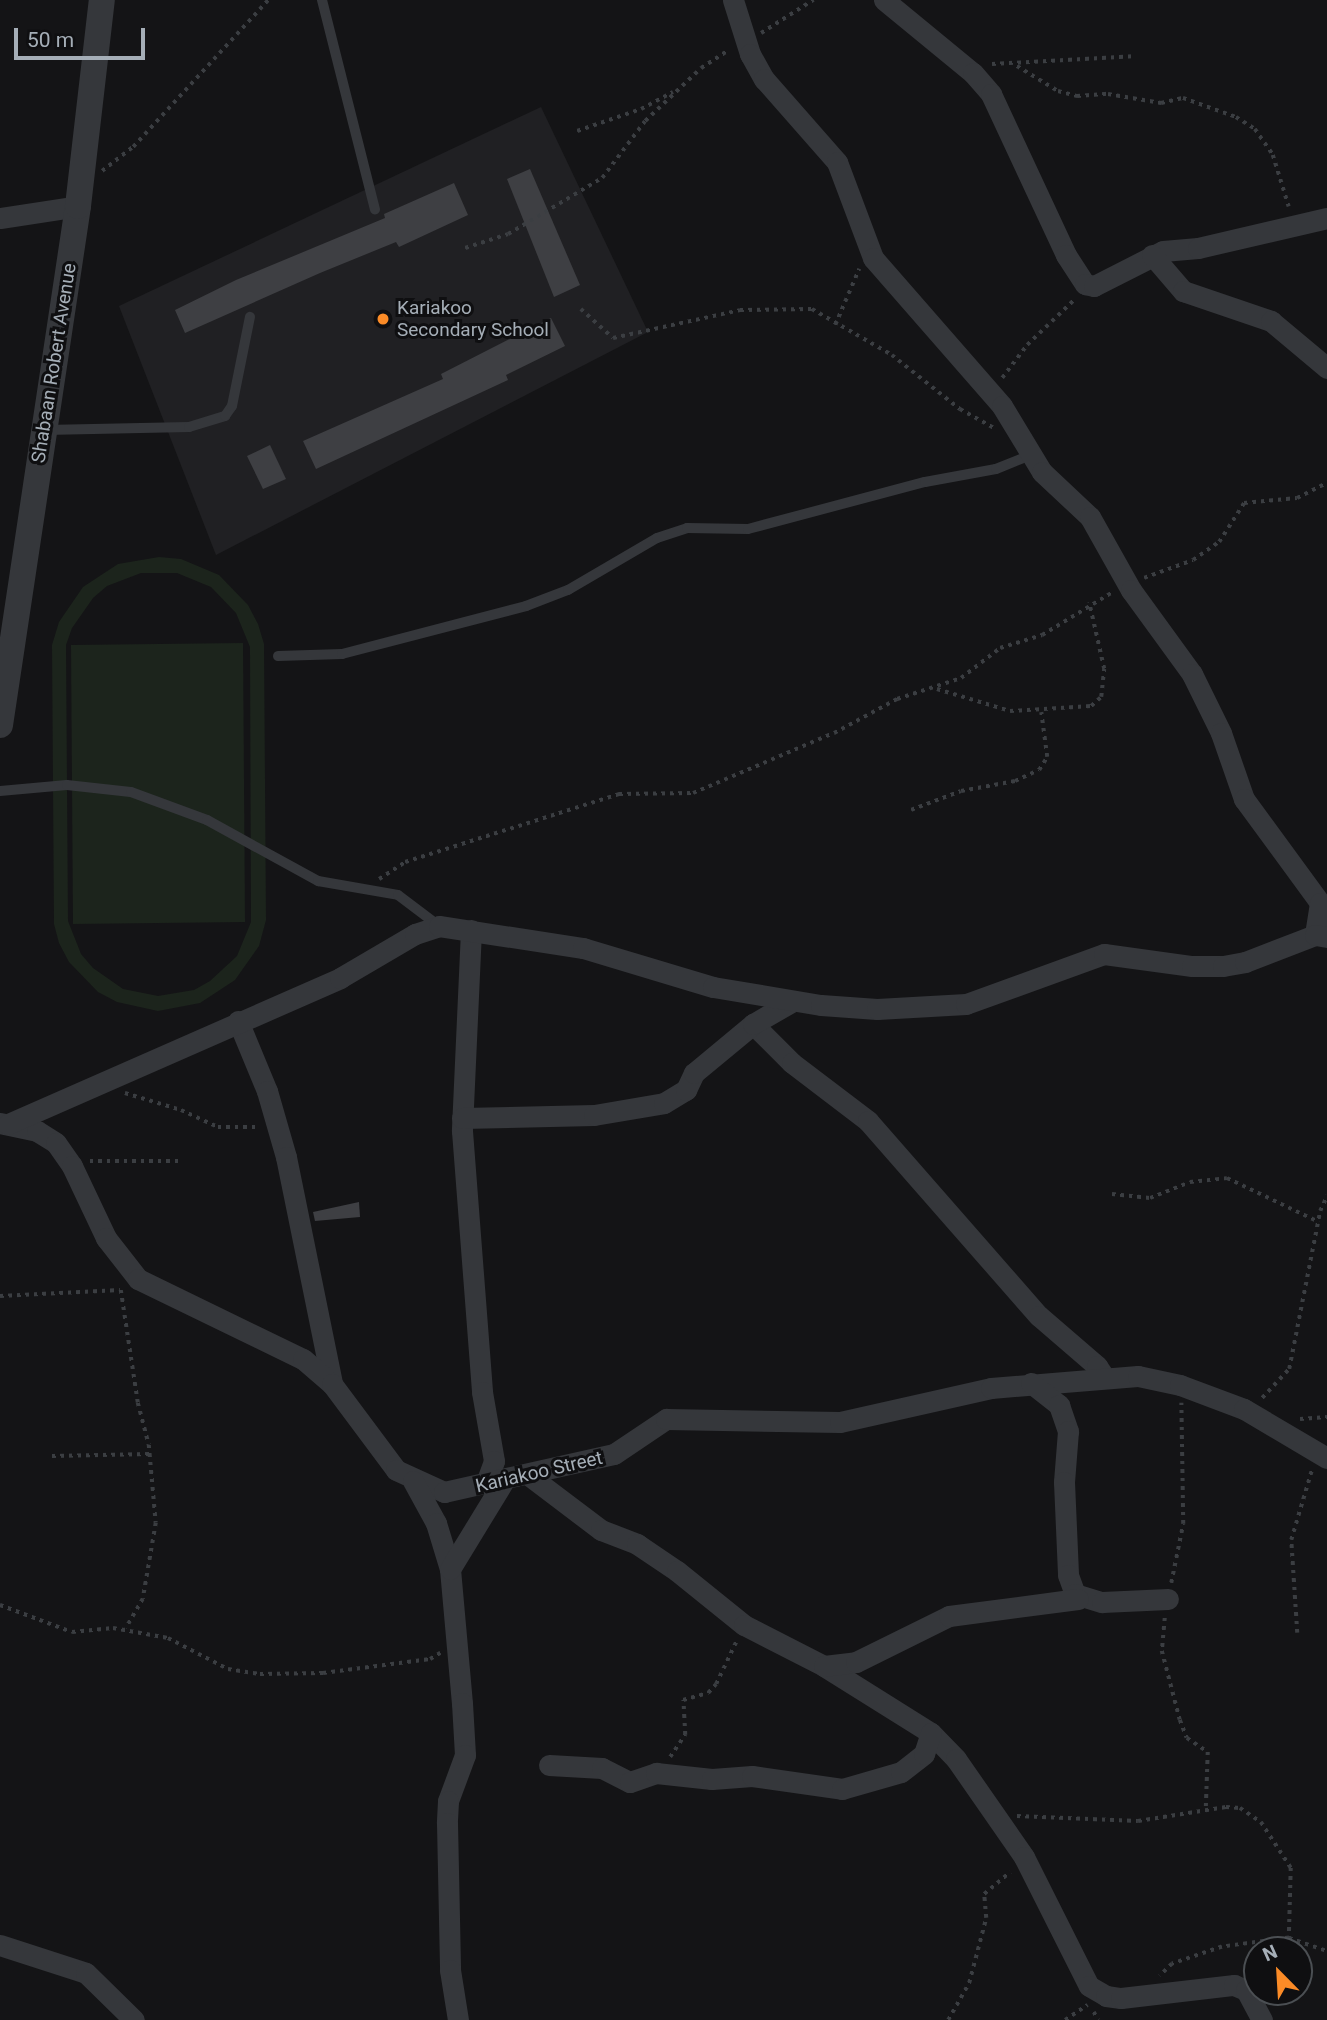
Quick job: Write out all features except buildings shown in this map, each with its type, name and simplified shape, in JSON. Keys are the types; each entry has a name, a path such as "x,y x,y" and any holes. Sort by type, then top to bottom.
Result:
{"street":[{"name":"Shabaan Robert Avenue","path":"0,725 4,648 43,430 79,193 102,0"},
{"path":"4,1123 53,1105 340,978 415,934 439,926 583,948 713,987 793,1002 877,1009 952,1007 1104,954 1192,966 1223,966 1245,962 1321,936 1320,903 1253,815 1192,674 1129,586 1090,517 1027,449 990,394 868,248 837,162 764,79 746,41 733,0"},
{"path":"884,0 958,60 991,94 1066,255 1081,281 1090,286 1152,255 1327,218"},
{"path":"0,218 79,193"},
{"path":"1152,255 1183,291 1271,321 1327,368"},
{"path":"450,1569 495,1481 481,1380 463,1118 471,930"},
{"path":"463,1118 594,1115 664,1103 681,1094 694,1073 753,1024 793,1002"},
{"path":"238,1021 277,1126 332,1384"},
{"path":"753,1024 792,1063 868,1121 1038,1316 1083,1353 1105,1378"},
{"path":"53,1105 71,1164"},
{"name":"Kariakoo Street","path":"4,1123 48,1137 71,1164 106,1238 138,1279 303,1359 332,1384 386,1458 414,1480 444,1492 614,1454 666,1419 840,1422 1031,1383 1105,1378 1153,1378 1247,1411 1321,1456"},
{"path":"1031,1383 1059,1405 1068,1430 1064,1482 1068,1575 1078,1598"},
{"path":"527,1474 601,1530 659,1558 744,1625 824,1666 931,1733 992,1808 1024,1857 1089,1986 1106,1996 1234,1985 1246,1990 1262,2020"},
{"path":"414,1480 436,1523 450,1569 455,1625 465,1751 448,1801 447,1823 450,1970 458,2020"},
{"path":"824,1666 856,1662 949,1616 1078,1598 1102,1602 1168,1599"},
{"path":"549,1765 601,1768 629,1782 652,1774 712,1779 752,1776 803,1786 860,1787 918,1761 931,1733"},
{"path":"0,1945 86,1973 134,2020"}],"lane":[{"path":"322,0 375,209"},
{"path":"43,430 189,426 225,416 232,406 250,317"},
{"path":"278,656 341,654 526,606 568,590 657,538 687,528 748,528 925,482 996,469 1027,449"},
{"path":"0,792 67,785 131,792 207,820 318,881 398,895 439,926"}],"path":[{"path":"79,193 133,147 268,0"},
{"path":"465,248 508,234 602,178 645,121 716,57 813,0"},
{"path":"958,60 1017,66 1133,56"},
{"path":"1017,66 1058,91 1077,96 1108,94 1161,103 1183,97 1236,117 1255,129 1273,155 1295,226"},
{"path":"577,131 641,109 678,90"},
{"path":"835,325 868,248"},
{"path":"990,394 1027,345 1090,286"},
{"path":"581,309 613,338 749,309 770,312 805,308 892,355 960,409 1027,449"},
{"path":"364,888 405,862 619,794 693,793 834,733 897,699 961,678 1000,648 1042,635 1089,603 1193,560 1219,542 1244,503 1297,498 1327,483"},
{"path":"935,688 1010,711 1041,712 1091,706 1101,697 1104,669 1089,603"},
{"path":"911,810 961,791 1015,781 1040,770 1047,757 1041,712"},
{"path":"102,1082 218,1127 277,1126"},
{"path":"71,1164 180,1161"},
{"path":"1112,1194 1150,1198 1179,1185 1227,1178 1319,1222"},
{"path":"1247,1411 1289,1369 1319,1222 1327,1196"},
{"path":"121,1290 150,1454 156,1523 143,1599 126,1629"},
{"path":"0,1296 131,1290"},
{"path":"52,1456 150,1454"},
{"path":"1297,1633 1291,1540 1321,1456"},
{"path":"0,1605 72,1632 126,1629 168,1638 228,1670 292,1674 430,1659 450,1640 455,1625"},
{"path":"652,1774 684,1740 683,1700 708,1693 716,1684 744,1625"},
{"path":"992,1808 1050,1821 1138,1821 1240,1808 1261,1822 1291,1868 1289,1936"},
{"path":"948,2020 969,1983 986,1918 984,1894 1024,1857"},
{"path":"1150,1992 1171,1964 1222,1947 1243,1944"}],"shaded area":[{"name":"Kariakoo Secondary School","path":"541,107 648,332 216,555 119,306"},
{"path":"159,557 181,559 219,575 248,605 264,644 266,920 259,946 235,980 200,1003 158,1011 117,1002 98,992 69,962 59,943 54,924 52,645 59,622 83,587 118,564","holes":["141,573 177,573 211,587 236,613 250,647 251,922 237,956 210,981 194,990 158,996 123,989 93,968 81,954 68,921 66,645 72,628 93,598 107,586"]},
{"path":"243,643 245,922 73,924 71,645"}],"place":[{"name":"Kariakoo Secondary School","path":"383,319"}]}
